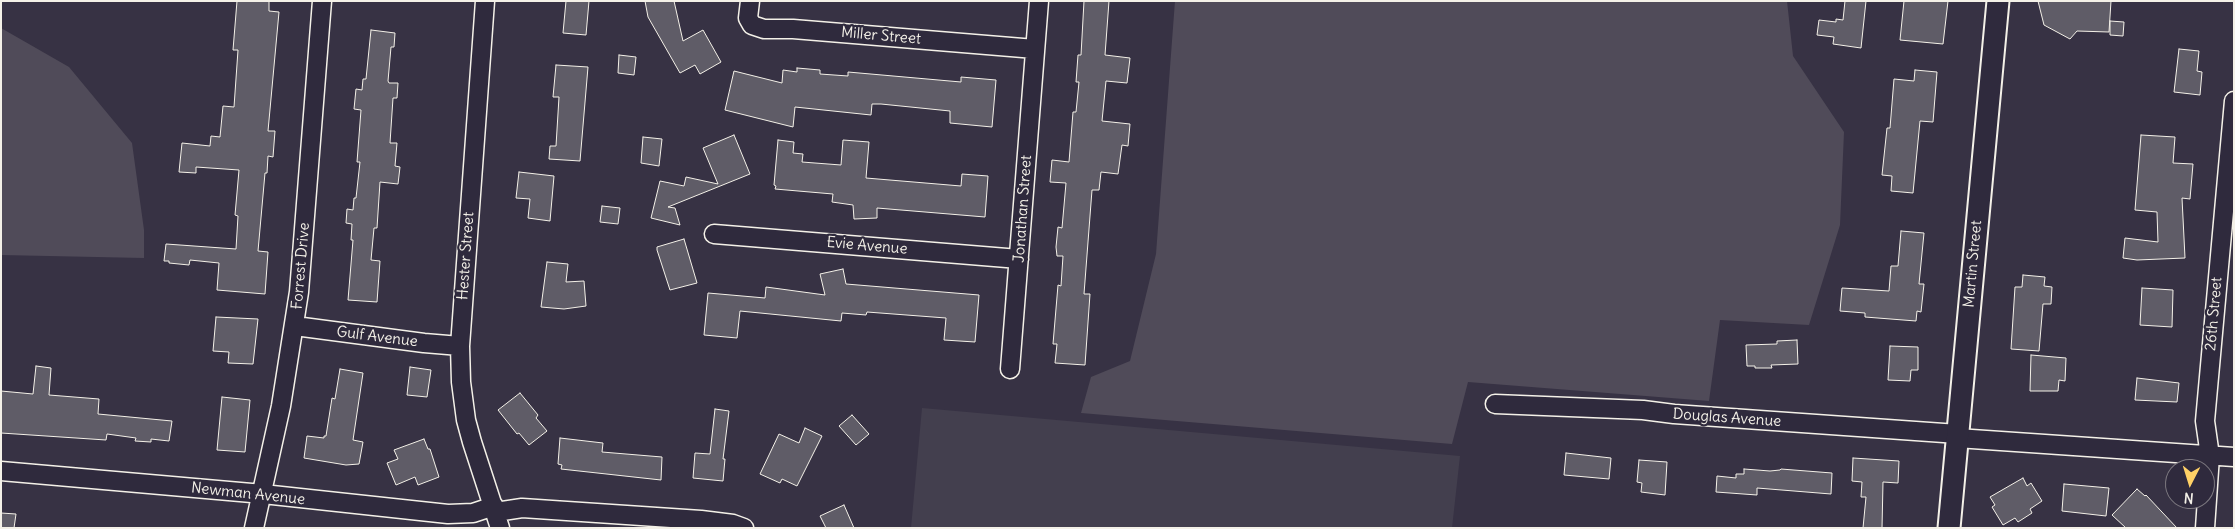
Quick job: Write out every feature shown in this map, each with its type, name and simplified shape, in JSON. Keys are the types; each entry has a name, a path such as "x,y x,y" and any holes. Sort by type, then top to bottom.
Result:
{"street":[{"name":"Forrest Drive","path":"254,528 281,406 295,326 322,1"},
{"name":"Hester Street","path":"485,1 460,346 461,382 466,420 497,515"},
{"name":"Miller Street","path":"750,1 748,18 752,25 764,29 793,29 1035,49"},
{"name":"Jonathan Street","path":"1010,369 1039,1"},
{"name":"Martin Street","path":"1949,528 1998,1"},
{"name":"26th Street","path":"2205,528 2210,456 2205,421 2234,101"},
{"name":"Evie Avenue","path":"714,234 1019,259"},
{"name":"Gulf Avenue","path":"295,326 460,346"},
{"name":"Douglas Avenue","path":"1496,404 1642,410 1684,415 2234,457"},
{"name":"Newman Avenue","path":"1,471 262,494 448,514 473,513 497,515 522,508 702,520 733,524 744,528"}],"shaded area":[{"path":"1175,1 1787,1 1793,56 1844,132 1840,225 1809,325 1720,320 1709,401 1468,382 1452,444 1081,413 1091,377 1130,361 1156,254"},
{"path":"1,28 69,67 132,143 144,230 144,258 1,255"},
{"path":"922,408 1460,456 1452,528 911,528"}],"building":[{"path":"237,1 269,1 269,11 279,12 268,131 275,131 273,157 268,156 267,173 265,173 258,251 268,252 265,294 217,290 219,263 190,260 189,265 164,261 166,244 236,249 238,216 235,215 239,170 196,167 196,173 179,172 182,143 210,146 211,136 220,137 223,106 234,107 238,50 233,50"},
{"path":"566,1 589,1 586,35 563,33"},
{"path":"645,1 674,1 683,41 703,30 721,62 700,74 695,65 680,73 648,17"},
{"path":"1084,1 1109,1 1105,55 1130,58 1127,83 1106,81 1102,121 1130,124 1128,146 1122,145 1118,174 1101,172 1099,190 1092,190 1084,294 1090,294 1085,365 1055,363 1057,344 1053,344 1058,285 1061,286 1063,256 1057,256 1056,247 1058,227 1062,228 1066,183 1050,182 1052,160 1069,162 1073,112 1076,112 1079,82 1076,82 1078,55 1081,55"},
{"path":"1845,1 1866,1 1861,48 1833,44 1834,37 1817,35 1819,20 1836,22 1836,19 1843,20"},
{"path":"1904,1 1948,1 1943,44 1900,40"},
{"path":"2038,1 2111,1 2109,32 2077,31 2070,39 2044,25"},
{"path":"2110,21 2124,22 2123,36 2110,35"},
{"path":"371,30 395,33 394,47 391,47 388,81 389,83 398,83 397,98 393,98 390,143 397,143 395,166 400,167 398,184 380,182 377,228 374,228 371,260 380,261 377,302 348,300 353,240 351,240 352,224 346,223 347,209 353,210 354,198 356,198 360,162 357,162 361,110 354,109 356,89 362,90 363,79 366,79"},
{"path":"2179,49 2199,51 2197,71 2202,72 2200,95 2174,92"},
{"path":"619,55 636,57 634,75 618,73"},
{"path":"556,65 588,67 580,161 549,159 550,146 556,146 559,97 553,97"},
{"path":"797,68 820,70 820,74 848,76 848,72 961,82 961,77 996,80 992,127 950,123 950,111 881,104 872,104 871,115 795,107 793,127 725,110 734,71 782,83 783,70 797,72"},
{"path":"1915,70 1937,72 1933,122 1920,121 1913,193 1891,191 1892,176 1882,175 1887,128 1890,128 1894,79 1914,81"},
{"path":"734,135 750,174 668,207 675,208 680,225 651,218 660,181 684,186 686,177 718,184 703,148"},
{"path":"2141,135 2175,137 2173,163 2193,164 2190,199 2182,198 2185,258 2137,260 2123,258 2125,238 2158,242 2157,212 2135,210"},
{"path":"643,137 662,139 659,166 641,163"},
{"path":"778,140 794,142 793,153 803,154 802,162 841,165 843,140 869,142 866,178 961,186 962,174 988,176 985,217 877,208 877,218 854,219 853,205 832,202 833,194 775,189"},
{"path":"519,172 554,176 550,221 528,218 530,199 516,198"},
{"path":"602,206 620,208 618,224 600,222"},
{"path":"1901,231 1924,233 1919,284 1924,284 1921,312 1917,311 1916,321 1865,317 1865,313 1840,311 1842,288 1889,291 1891,266 1898,266"},
{"path":"684,239 697,283 670,290 657,247"},
{"path":"547,262 568,264 566,282 584,281 586,306 564,309 541,307"},
{"path":"843,269 846,284 979,295 975,342 944,340 946,318 867,312 866,315 842,313 841,321 740,311 737,338 704,335 708,293 765,298 766,287 825,295 820,274"},
{"path":"2023,275 2045,277 2044,286 2052,287 2051,304 2043,304 2039,351 2011,349 2015,287 2022,287"},
{"path":"2142,288 2173,290 2172,327 2140,325"},
{"path":"216,317 258,319 253,364 228,363 229,352 213,351"},
{"path":"1797,340 1798,364 1771,365 1772,368 1747,366 1746,345 1777,344 1777,341"},
{"path":"1890,346 1918,347 1918,370 1911,370 1910,381 1888,380"},
{"path":"2031,355 2066,358 2065,381 2059,380 2058,391 2030,391"},
{"path":"36,366 51,368 49,395 99,399 98,414 172,421 169,441 151,439 151,442 135,441 136,438 107,434 106,440 1,433 1,391 33,394"},
{"path":"410,367 431,370 427,397 407,395"},
{"path":"340,369 363,373 353,440 363,442 359,464 346,465 304,458 307,436 324,438 326,436 332,398 335,399"},
{"path":"2137,378 2179,383 2177,402 2135,400"},
{"path":"520,393 538,415 536,418 547,431 529,445 519,433 517,434 498,410"},
{"path":"222,397 250,400 245,452 217,450"},
{"path":"715,409 729,411 723,459 725,459 723,481 693,478 695,453 710,454"},
{"path":"852,415 869,434 856,445 839,426"},
{"path":"805,428 822,436 797,486 782,479 780,483 760,474 779,434 799,443"},
{"path":"560,438 603,443 602,452 662,457 661,480 561,469 562,465 558,464"},
{"path":"424,439 428,449 430,449 439,477 418,485 415,477 396,485 387,463 398,459 394,450"},
{"path":"1566,453 1611,458 1609,479 1564,475"},
{"path":"1853,458 1899,461 1898,483 1883,482 1882,528 1863,528 1866,497 1861,497 1862,482 1852,481"},
{"path":"1639,460 1667,462 1665,495 1641,492 1642,483 1637,482"},
{"path":"1744,469 1770,471 1781,469 1832,473 1831,494 1757,488 1757,495 1716,492 1717,476 1736,478 1736,474 1744,474"},
{"path":"2023,478 2027,486 2031,483 2042,501 2030,509 2032,513 2018,522 2015,518 2003,525 1992,507 1995,505 1990,497"},
{"path":"2064,484 2109,488 2106,516 2062,511"},
{"path":"2137,489 2146,495 2177,528 2126,528 2112,515"},
{"path":"844,505 854,528 826,528 820,516"},
{"path":"1,513 16,514 14,528 1,528"}]}
